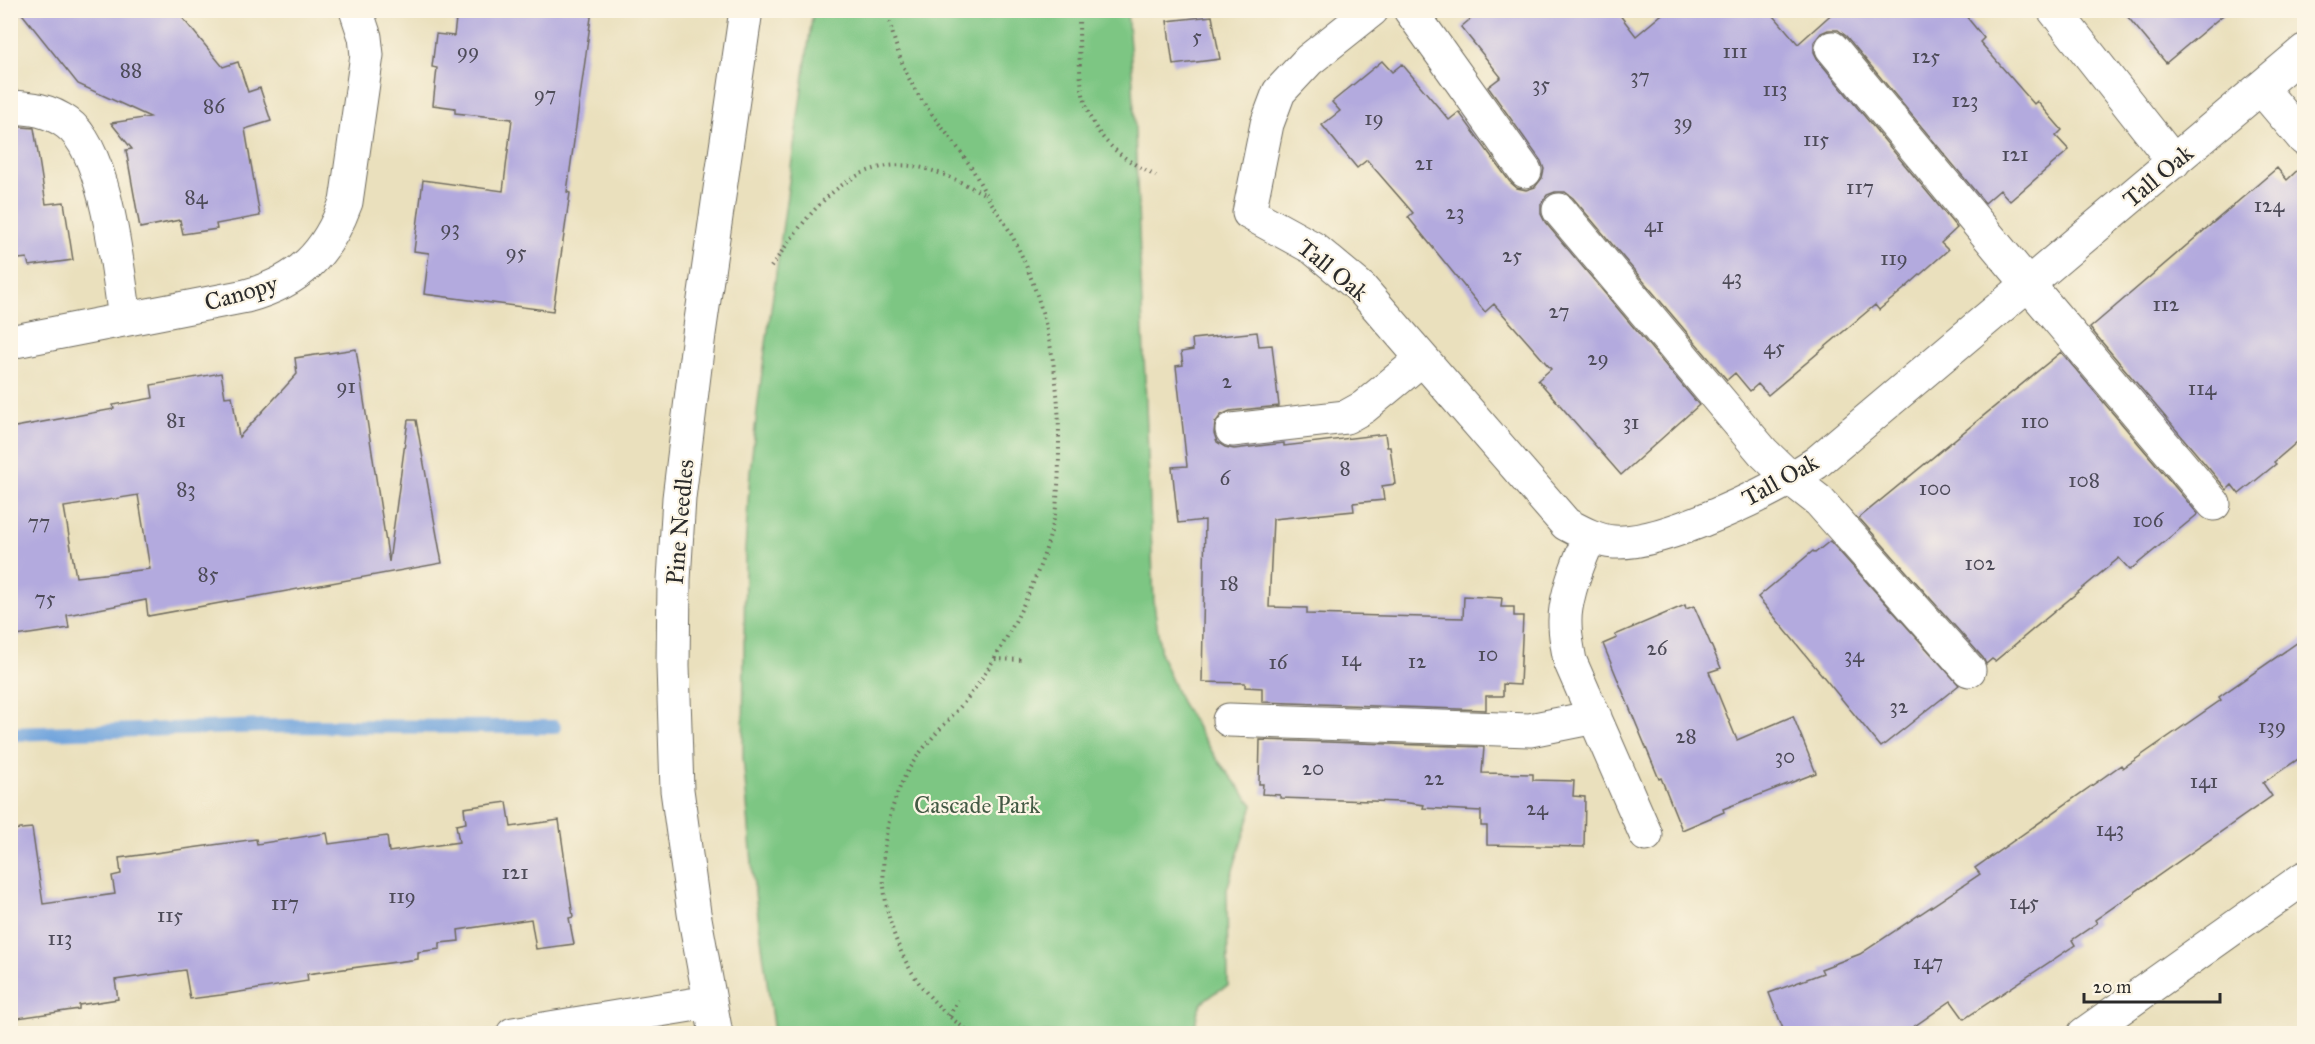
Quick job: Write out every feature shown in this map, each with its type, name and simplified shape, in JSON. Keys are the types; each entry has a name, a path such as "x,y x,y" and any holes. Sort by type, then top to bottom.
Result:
{"street":[{"name":"Canopy","path":"10,342 267,290 304,269 320,254 339,221 346,202 357,133 367,55 365,37 356,10"},
{"name":"Pine Needles","path":"716,1034 686,861 677,790 673,676 674,580 679,498 699,334 746,10"},
{"name":"Tall Oak","path":"1372,10 1309,60 1279,92 1267,124 1249,213 1313,248 1361,288 1566,524 1590,536 1614,542 1671,531 1749,500 1791,479 1816,463 2304,51"},
{"path":"1410,10 1525,171"},
{"path":"2054,10 2174,162"},
{"path":"1832,48 2214,504"},
{"path":"2261,88 2304,139"},
{"path":"10,107 41,109 68,124 88,146 101,183 125,319"},
{"path":"1559,210 1763,452 1791,479 1819,501 1969,670"},
{"path":"1232,430 1346,417 1364,407 1422,359"},
{"path":"1590,536 1577,566 1565,610 1570,661 1646,835"},
{"path":"1229,720 1530,730 1595,717"},
{"path":"2084,1034 2304,878"},
{"path":"513,1034 709,1002"}],"path":[{"path":"887,10 897,49 915,90 969,163 1008,228 1026,265 1041,306 1055,364 1059,411 1059,476 1055,513 1046,553 994,659 970,695 912,763 891,813 885,844 882,877 884,896 897,945 926,994 949,1016 973,1034"},
{"path":"1080,10 1080,82 1089,118 1105,140 1139,167 1156,176"},
{"path":"771,267 795,233 829,194 852,178 879,169 903,166 929,170 956,180 987,196"},
{"path":"994,659 1024,660"},
{"path":"949,1016 958,1000"}],"green space":[{"name":"Cascade Park","path":"813,11 1127,11 1133,83 1154,603 1161,655 1181,702 1216,758 1253,805 1227,889 1228,986 1212,994 1202,1003 1197,1015 1196,1033 774,1033 754,886 743,757 745,551 750,472 759,394"}],"building":[{"path":"19,10 176,10 223,67 238,62 248,92 260,88 271,121 245,129 260,216 216,224 217,229 183,234 180,220 140,228 126,150 132,149 111,123 150,117 78,84"},
{"path":"457,10 592,10 553,311 424,294 429,253 414,251 423,180 503,191 512,119 455,113 455,108 433,105 437,68 432,67 436,34 454,36"},
{"path":"1481,10 1616,10 1636,36 1667,10 1769,10 1798,44 1836,10 1961,10 1984,38 1980,42 2034,104 2037,101 2062,130 2056,136 2069,150 2010,201 2000,190 1985,203 1846,36 1838,30 1821,33 1814,42 1814,52 1818,60 1957,228 1941,243 1948,250 1904,289 1879,310 1875,305 1768,395 1758,384 1750,391 1735,373 1727,380 1573,198 1565,192 1547,195 1541,204 1541,214 1545,222 1699,405 1621,475 1538,380 1551,369 1494,304 1485,312 1408,217 1413,213 1367,160 1357,168 1322,125 1340,111 1332,102 1382,61 1392,72 1402,64 1449,120 1459,112 1510,182 1517,188 1526,190 1535,187 1542,178 1544,169 1541,161 1488,87 1501,77 1461,27"},
{"path":"2122,10 2229,10 2166,63"},
{"path":"1212,16 1220,59 1173,65 1167,21"},
{"path":"10,126 34,128 46,204 64,202 73,260 29,266 27,258 10,260"},
{"path":"2304,164 2304,436 2274,462 2276,464 2239,494 2232,485 2227,490 2090,328 2277,168 2287,180"},
{"path":"1257,332 1259,346 1272,345 1279,406 1230,411 1221,415 1215,423 1214,433 1217,442 1234,449 1284,443 1284,446 1385,434 1387,447 1390,447 1395,484 1382,486 1384,500 1353,503 1354,511 1273,519 1269,607 1307,608 1307,614 1463,618 1464,596 1502,598 1501,607 1514,607 1514,616 1523,616 1520,685 1503,684 1503,696 1486,696 1486,710 1262,702 1262,688 1245,687 1245,683 1202,682 1205,520 1178,523 1172,467 1187,466 1176,366 1183,365 1181,352 1193,350 1192,339"},
{"path":"356,349 389,562 408,420 416,420 442,563 148,616 146,600 67,615 69,628 10,637 10,428 114,409 113,405 153,398 151,385 221,373 225,397 232,396 239,437 297,374 295,358","holes":["138,495 150,569 76,577 64,507"]},
{"path":"2061,352 2198,514 2130,570 2119,558 1995,661 1992,659 1986,664 1859,518"},
{"path":"1830,541 1959,685 1881,747 1758,597 1813,551 1815,553"},
{"path":"1685,605 1686,609 1694,606 1721,668 1709,672 1737,740 1793,716 1816,773 1723,809 1724,812 1682,830 1603,644 1617,638 1615,635"},
{"path":"2304,638 2304,755 2263,783 2272,796 2095,920 2097,923 2072,940 2075,945 1964,1019 1951,1001 1903,1034 1785,1034 1769,993 1823,973 1821,969 1860,954 1980,874 1975,868 2121,765 2123,768 2221,700 2219,697"},
{"path":"1260,740 1484,747 1482,773 1533,774 1533,780 1574,781 1573,796 1585,797 1584,847 1487,845 1487,826 1481,826 1481,811 1423,808 1424,805 1401,802 1280,798 1280,795 1262,794 1263,784 1259,784"},
{"path":"507,802 511,827 559,820 573,917 569,918 574,944 536,949 531,919 458,930 459,941 440,943 440,949 418,952 418,959 307,974 308,981 221,995 190,999 185,970 115,980 118,999 79,1005 79,1009 18,1018 10,971 10,830 32,828 43,904 115,894 112,876 121,874 119,858 256,839 257,844 327,833 329,844 387,836 389,852 459,842 456,825 466,823 464,808"}],"waterway":[{"path":"10,734 269,726 554,727"}]}
